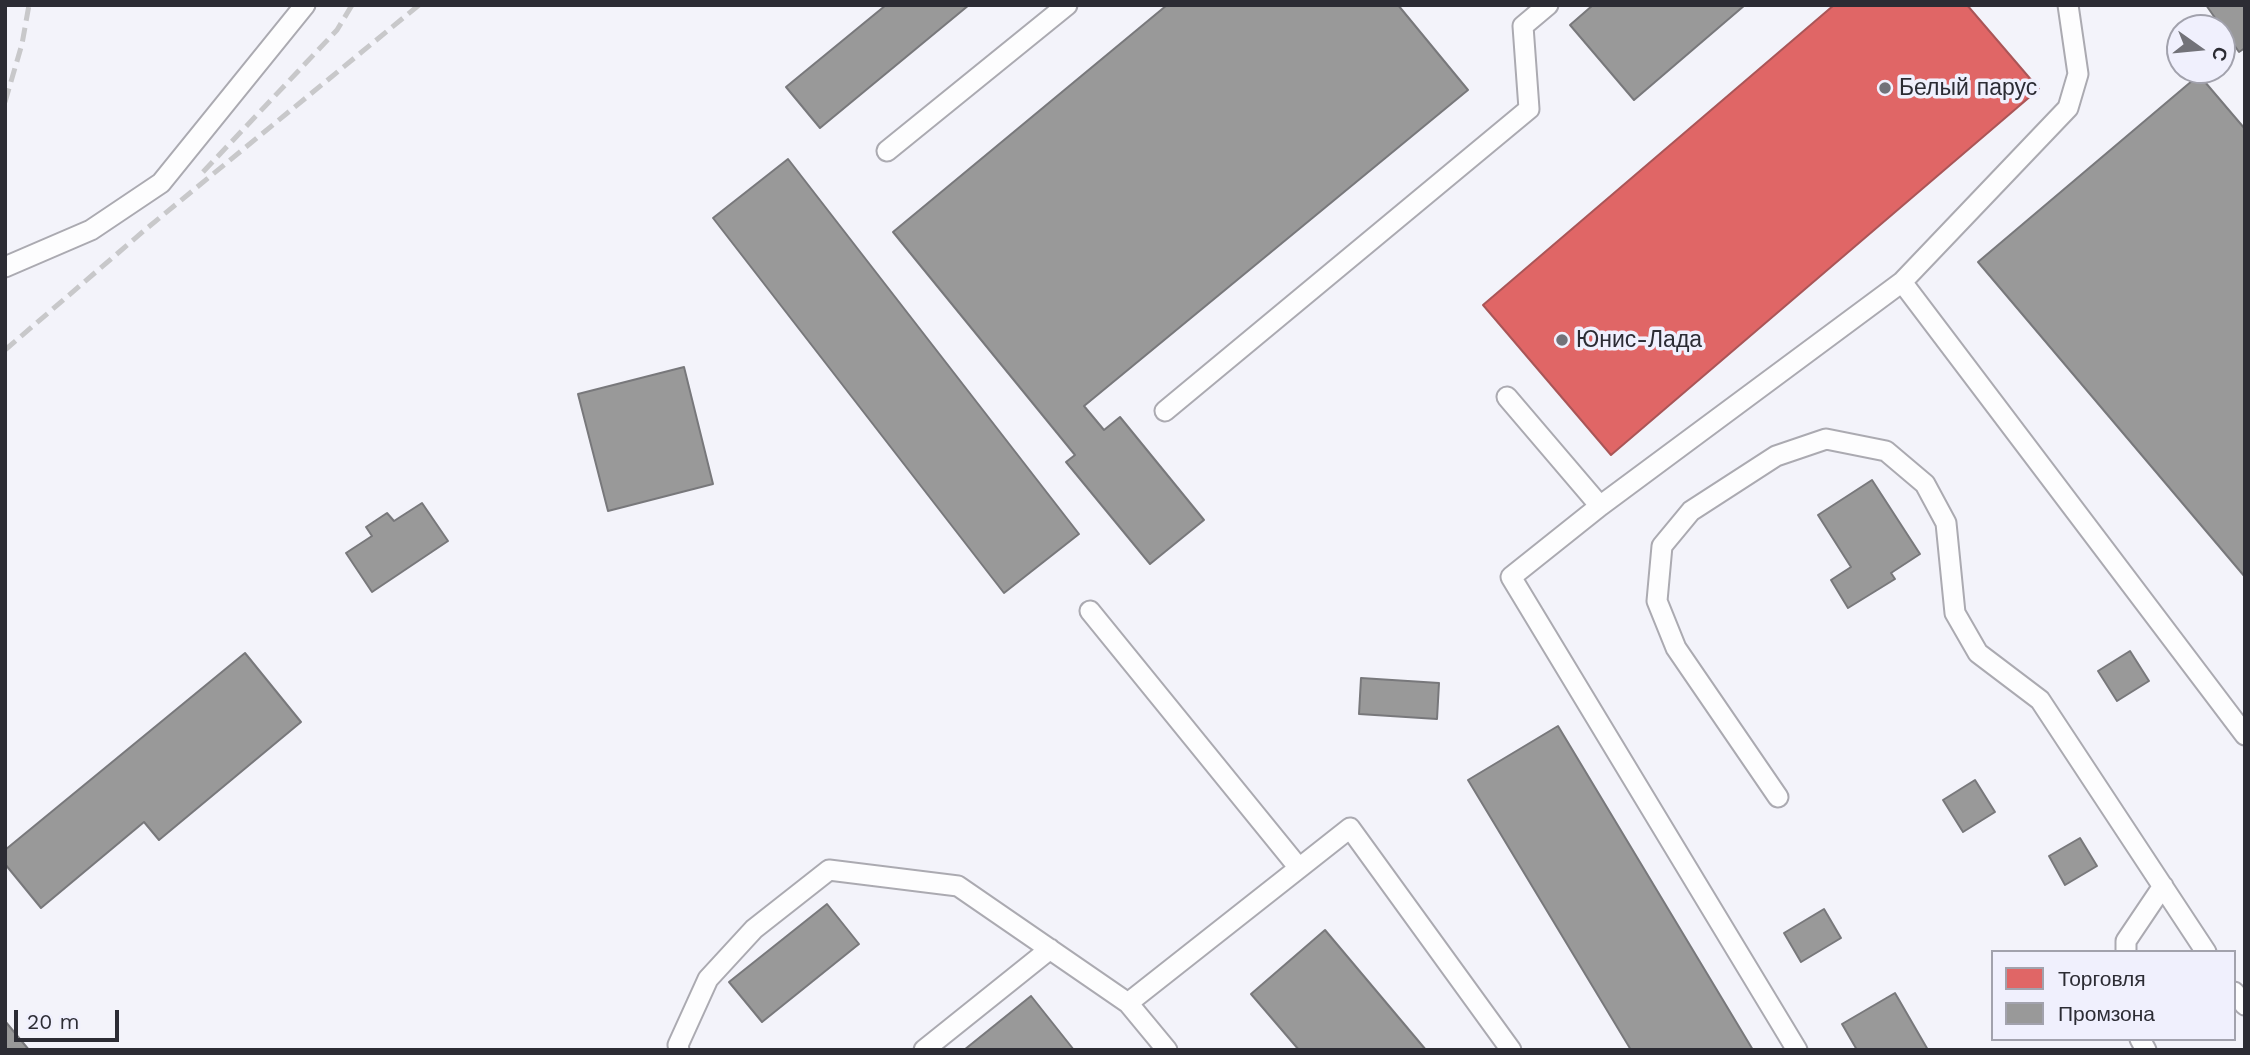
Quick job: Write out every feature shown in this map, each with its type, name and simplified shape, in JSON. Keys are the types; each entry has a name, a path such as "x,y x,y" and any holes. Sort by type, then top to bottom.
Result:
{"lane":[{"path":"5,267 92,230 161,183 305,5"},
{"path":"887,151 1067,5"},
{"path":"1166,411 1529,109 1523,26 1548,5"},
{"path":"1797,1050 1511,577 1600,506 1902,282 2068,108 2078,74 2068,5"},
{"path":"1902,282 2245,735"},
{"path":"1507,397 1600,506"},
{"path":"1778,797 1676,648 1657,601 1662,546 1691,511 1776,456 1826,439 1886,451 1925,484 1946,523 1955,613 1978,653 2040,701 2205,950"},
{"path":"1090,611 1299,868"},
{"path":"1128,1003 1350,828 1511,1050"},
{"path":"679,1050 678,1045 708,979 754,929 829,870 958,886 1128,1003 1167,1050"},
{"path":"2126,950 2126,941 2163,886"},
{"path":"924,1050 1050,949"}],"building: Торговля":[{"path":"1834,5 1967,5 2039,89 1611,455 1483,305"}],"building: Промзона":[{"path":"886,5 969,5 820,128 786,87"},
{"path":"1167,5 1398,5 1468,90 1084,406 1104,430 1120,417 1204,520 1150,564 1066,462 1075,455 893,232"},
{"path":"1593,5 1745,5 1634,100 1570,25"},
{"path":"2206,5 2245,5 2245,48 2239,52 2236,48 2236,14 2212,14"},
{"path":"2188,84 2207,84 2245,129 2245,577 1978,262"},
{"path":"788,159 1079,534 1004,593 713,218"},
{"path":"684,367 713,484 608,511 578,394"},
{"path":"1872,480 1920,554 1891,573 1895,579 1848,608 1831,580 1851,567 1818,515"},
{"path":"422,503 448,541 372,592 346,553 372,536 366,527 387,513 394,521"},
{"path":"2130,651 2149,681 2117,701 2098,671"},
{"path":"245,653 301,722 159,840 144,822 41,908 5,864 5,850"},
{"path":"1361,678 1439,683 1437,719 1359,714"},
{"path":"1558,726 1753,1050 1631,1050 1468,780"},
{"path":"1975,780 1995,812 1963,832 1943,800"},
{"path":"2080,838 2097,866 2065,885 2049,856"},
{"path":"827,904 859,944 762,1022 729,982"},
{"path":"1824,909 1841,938 1801,962 1784,933"},
{"path":"1325,930 1426,1050 1299,1050 1251,994"},
{"path":"1895,993 1928,1050 1857,1050 1842,1024"},
{"path":"1031,996 1074,1050 964,1050"},
{"path":"5,1021 29,1050 5,1050"}],"railway":[{"path":"5,102 22,44 29,5"},
{"path":"203,172 337,30 352,5"},
{"path":"5,350 146,229 419,5"}],"place":[{"name":"Белый парус","path":"1885,88"},
{"name":"Юнис-Лада","path":"1562,340"}]}
